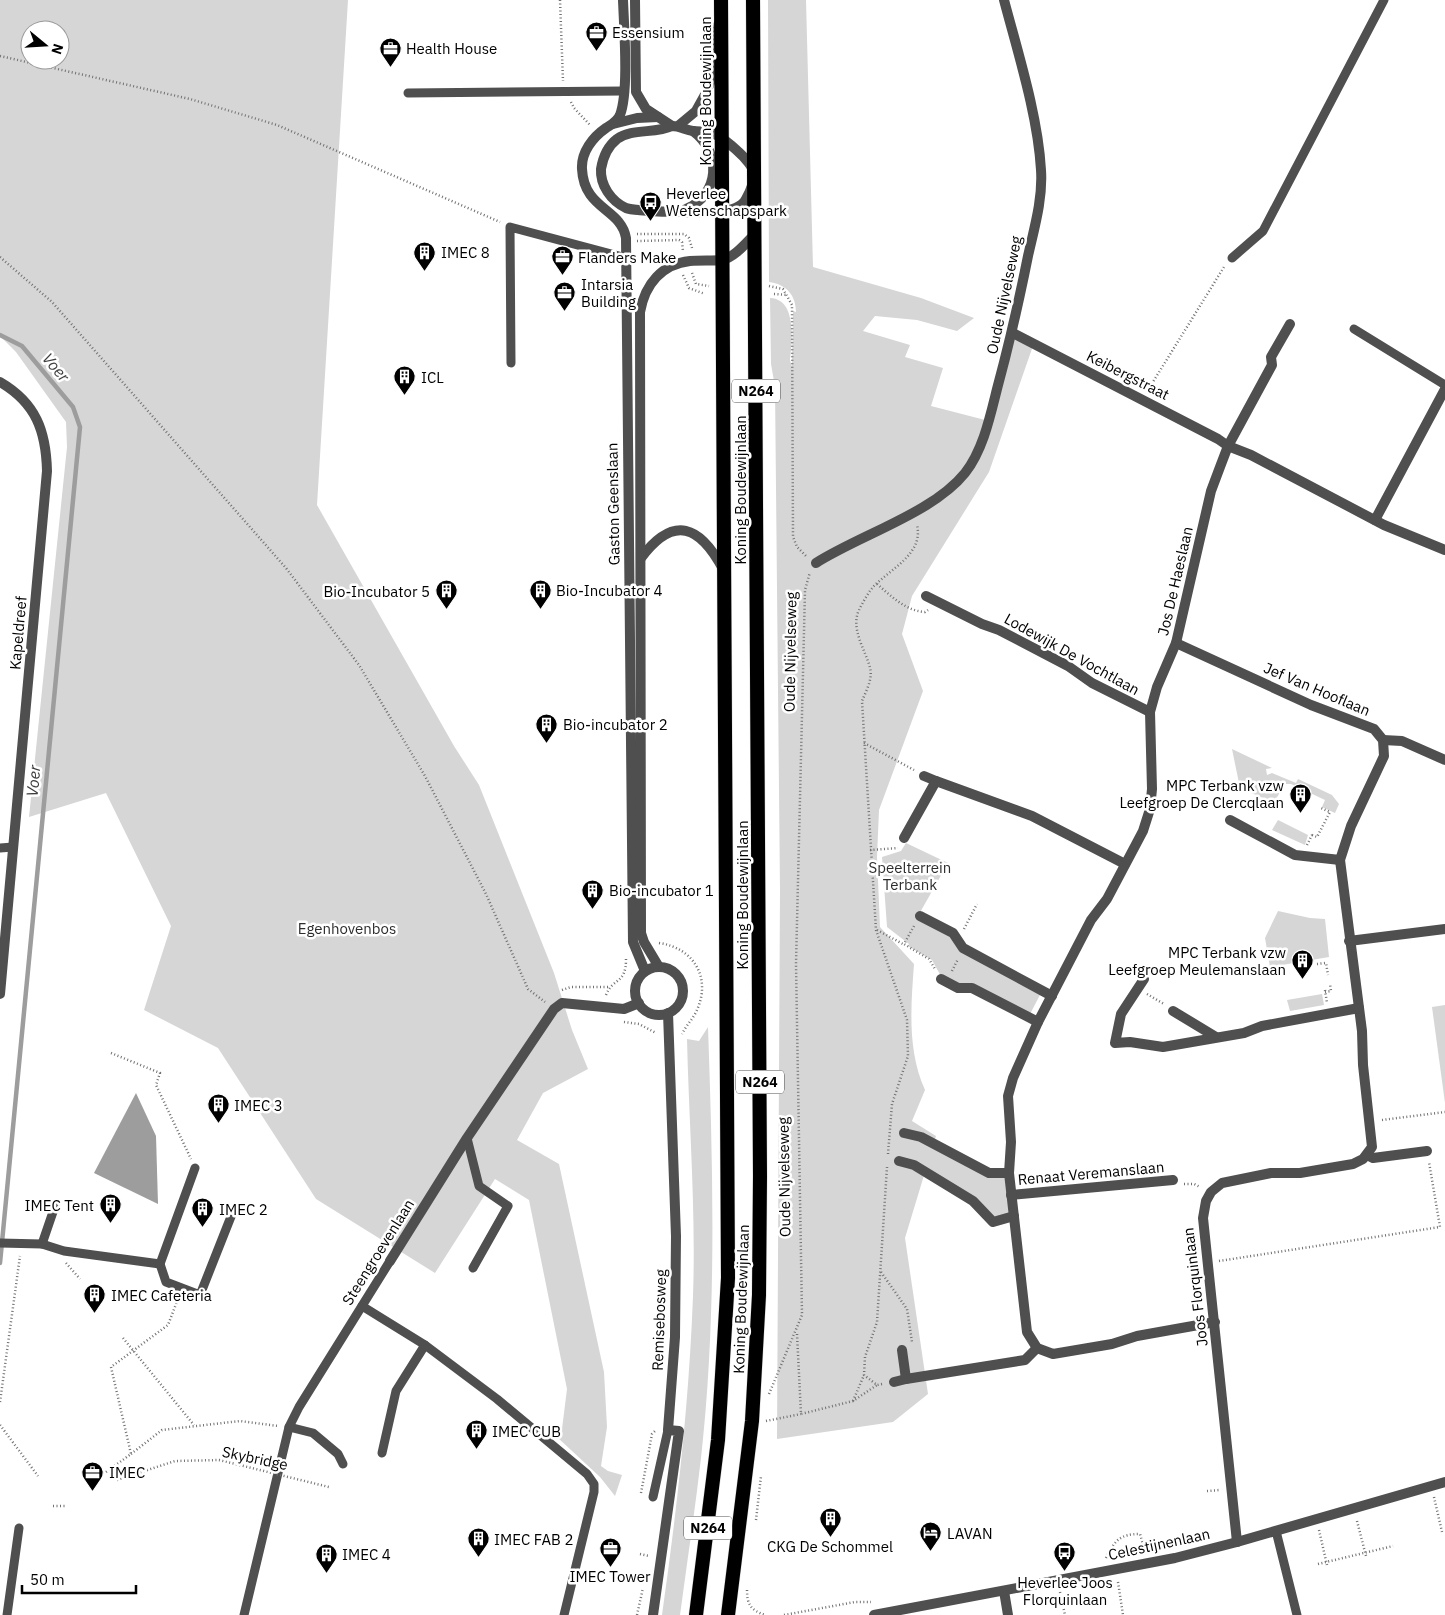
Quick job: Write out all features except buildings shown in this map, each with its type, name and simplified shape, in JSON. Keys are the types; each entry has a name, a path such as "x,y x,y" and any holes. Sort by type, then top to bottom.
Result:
{"highway":[{"name":"Koning Boudewijnlaan","path":"696,1615 718,1440 728,1278 721,0"},
{"name":"Koning Boudewijnlaan","path":"728,1615 752,1421 759,1295 760,1176 753,0"}],"street":[{"name":"Gaston Geenslaan","path":"623,0 624,91 622,110 618,119 598,134 589,145 583,158 582,170 588,192 595,203 620,222 626,238 634,942 645,972"},
{"path":"635,0 636,92 643,106 651,114 675,126 693,131 710,132 721,138 750,162 755,173"},
{"name":"Oude Nijvelseweg","path":"816,563 937,498 965,473 973,460 989,422 1013,333 1039,201 1042,173 1040,152 1024,78 1004,0"},
{"path":"721,19 711,41 711,80 696,111 675,126 660,132 628,134 617,140 603,160 601,175 608,193 626,208 721,212"},
{"name":"Gaston Geenslaan","path":"613,124 637,118 659,117"},
{"path":"683,211 698,204 709,190 713,177 713,160 708,147 701,137 693,131"},
{"name":"Koning Boudewijnlaan","path":"721,212 744,203 750,193 755,173"},
{"path":"723,260 738,252 755,234"},
{"name":"Gaston Geenslaan","path":"668,1013 681,1001 683,986 674,972 659,967 644,942 641,933 640,321 643,297 655,278 673,265 692,261 723,260"},
{"path":"1228,446 1272,365 1271,357 1290,324"},
{"name":"Keibergstraat","path":"1013,333 1142,399 1228,446 1375,520 1445,550"},
{"name":"Kapeldreef","path":"0,382 12,389 28,404 40,427 46,447 47,471 0,994"},
{"path":"1375,520 1445,389"},
{"name":"Jos De Haeslaan","path":"1037,1348 1027,1332 1011,1195 1009,1173 1011,1142 1008,1096 1013,1078 1038,1022 1091,920 1107,899 1150,810 1152,789 1150,712 1156,687 1176,643 1211,492 1228,446"},
{"name":"Koning Boudewijnlaan","path":"641,558 652,544 662,536 674,530 687,531 701,536 711,547 725,572"},
{"name":"Lodewijk De Vochtlaan","path":"926,596 982,624 999,630 1068,666 1092,683 1150,712"},
{"name":"Jef Van Hooflaan","path":"1176,643 1311,705 1374,729 1383,740 1402,741 1445,760"},
{"path":"1211,1192 1222,1183 1238,1178 1271,1173 1300,1173 1359,1162 1372,1147 1359,1008 1340,860 1351,826 1384,756 1383,740"},
{"path":"924,776 1032,816 1125,864"},
{"path":"904,838 936,781"},
{"path":"1230,820 1295,855 1340,860"},
{"path":"920,916 953,933 961,944 1052,996"},
{"path":"1349,941 1445,929"},
{"path":"659,967 640,976 635,988 638,1003 648,1012 658,1015 668,1013"},
{"path":"1144,979 1121,1014 1115,1043 1130,1042 1163,1047 1244,1033 1280,1022 1359,1008"},
{"path":"943,981 958,988 972,988 1038,1022"},
{"path":"554,1009 562,1003 624,1009 638,1003"},
{"name":"Steengroevenlaan","path":"390,1261 468,1138 554,1009"},
{"path":"1172,1011 1216,1037"},
{"name":"Remisebosweg","path":"668,1013 667,1042 676,1236 675,1337 668,1430"},
{"path":"904,1133 921,1137 990,1173 1009,1173"},
{"path":"1367,1155 1373,1158 1427,1151"},
{"path":"899,1160 914,1164 973,1201 993,1222 1014,1216"},
{"name":"Renaat Veremanslaan","path":"1011,1195 1173,1180"},
{"name":"Joos Florquinlaan","path":"1211,1192 1206,1202 1203,1218 1237,1542"},
{"path":"894,1382 1024,1360 1037,1348 1053,1354 1112,1344 1137,1336 1215,1322"},
{"path":"902,1350 906,1379"},
{"path":"653,1615 679,1431 668,1430"},
{"name":"Celestijnenlaan","path":"874,1615 1058,1581 1237,1542 1445,1482"},
{"path":"1004,1591 1008,1615"}],"lane":[{"path":"1232,258 1263,231 1384,0"},
{"path":"408,93 567,90 624,91"},
{"path":"511,362 510,227 619,256"},
{"path":"1354,329 1445,385"},
{"path":"0,848 13,847"},
{"path":"468,1138 478,1186 508,1206 473,1268"},
{"path":"195,1168 160,1264 166,1282 200,1295 232,1214"},
{"path":"42,1244 55,1206"},
{"path":"0,1243 42,1244 64,1252 160,1264"},
{"name":"Steengroevenlaan","path":"244,1615 289,1427 298,1407 390,1261"},
{"path":"362,1306 425,1345 497,1399 587,1474 594,1484 594,1492 564,1615"},
{"path":"382,1453 396,1391 425,1345"},
{"path":"289,1427 313,1432 338,1454 343,1464"},
{"path":"648,1498 668,1430"},
{"path":"7,1615 19,1528"},
{"path":"1276,1531 1297,1615"}],"path":[{"path":"560,0 561,77 574,108 592,128"},
{"path":"0,56 190,98 277,125 510,227"},
{"path":"630,234 684,234 691,241 692,252"},
{"path":"631,241 679,240 682,243 683,254"},
{"path":"0,257 52,302 286,568 359,665 429,784 486,894 528,989 554,1009"},
{"path":"1142,399 1230,258 1232,258"},
{"path":"692,269 695,282 705,286"},
{"path":"683,271 687,286 694,292 705,294"},
{"path":"774,286 783,289 788,295 793,312 793,538 799,550 816,563"},
{"path":"774,294 788,295"},
{"path":"853,1400 864,1375 865,1357 877,1322 892,1104 908,1056 907,1020 901,997 876,930 863,743 862,701 869,684 871,669 858,642 858,612 871,589 904,560 916,544 918,528 911,513"},
{"name":"Oude Nijvelseweg","path":"796,1333 802,1315 802,1287 796,936 805,590 807,578 816,563"},
{"path":"877,584 893,598 916,611 926,612 937,601"},
{"path":"863,743 924,776"},
{"path":"1272,784 1281,789"},
{"path":"1306,846 1313,834 1318,837 1330,812 1322,808"},
{"path":"870,850 898,848 904,838"},
{"path":"943,981 978,904"},
{"path":"904,944 920,916"},
{"path":"876,930 929,959 943,981"},
{"path":"601,1007 610,987 621,981 626,970 626,953"},
{"path":"1317,964 1326,963 1328,975"},
{"path":"1327,1007 1325,991 1331,991 1330,984"},
{"path":"1138,988 1172,1011"},
{"path":"622,1022 639,1024 660,1034 667,1042"},
{"path":"111,1053 160,1073 156,1085 195,1168"},
{"path":"1370,1121 1445,1112"},
{"path":"1208,1263 1440,1227 1427,1151"},
{"path":"1173,1180 1176,1184 1194,1184 1211,1192"},
{"path":"0,1402 22,1244"},
{"path":"880,1272 907,1309 913,1349"},
{"path":"131,1454 111,1367 168,1325 178,1298 177,1286"},
{"path":"768,1395 796,1333"},
{"path":"796,1333 801,1414"},
{"path":"123,1338 194,1425"},
{"path":"864,1375 877,1385"},
{"path":"766,1421 853,1400 877,1385 894,1382"},
{"path":"766,1428 767,1412"},
{"path":"106,1472 162,1430 240,1421 289,1427"},
{"path":"0,1425 38,1476"},
{"path":"648,1498 640,1492 652,1434 655,1430 668,1430"},
{"name":"Skybridge","path":"117,1480 175,1461 219,1460 329,1486"},
{"path":"755,1524 762,1469"},
{"path":"1431,1486 1442,1532"},
{"path":"1206,1492 1222,1490"},
{"path":"53,1506 65,1506"},
{"path":"1354,1509 1365,1554"},
{"path":"1316,1519 1327,1564"},
{"path":"1105,1559 1113,1543 1126,1534 1140,1534 1145,1551"},
{"path":"1318,1564 1327,1564 1393,1546"},
{"path":"640,1554 650,1556 651,1547"},
{"path":"1116,1569 1123,1615"},
{"path":"1058,1581 1064,1615"},
{"path":"637,1615 643,1586"},
{"path":"747,1588 749,1606 753,1610 765,1615"},
{"path":"752,1615 753,1610"}],"green space":[{"name":"Egenhovenbos","path":"0,0 348,0 317,505 454,746 479,785 554,973 572,1030 588,1069 543,1093 517,1140 559,1164 604,1372 607,1427 601,1466 608,1471 622,1475 615,1496 600,1477 557,1437 562,1429 567,1389 529,1200 495,1179 435,1273 316,1199 218,1048 144,1010 171,926 106,793 29,817 67,447 66,422 16,352 0,336"},
{"path":"768,0 806,0 813,267 921,298 974,318 957,331 917,320 875,316 863,331 910,345 905,357 943,368 931,406 989,421 1013,333 1034,343 989,472 912,596 902,634 923,691 879,810 877,857 880,927 914,964 911,1012 913,1044 919,1075 925,1090 912,1121 936,1136 934,1143 989,1173 1009,1173 1014,1216 993,1222 925,1172 905,1238 928,1394 893,1422 777,1439 780,891 775,387 771,364 770,298 779,300 785,305 789,313 792,332 790,360 792,367 793,311 796,312 796,306 789,291 780,285 769,282"},
{"path":"1232,749 1272,768 1266,769 1267,775 1272,773 1296,783 1298,779 1332,795 1339,804 1335,813 1322,807 1325,800 1291,784 1283,784 1281,787 1272,783 1271,786 1281,790 1274,803 1240,788"},
{"path":"1278,820 1308,835 1305,845 1272,830"},
{"name":"Speelterrein Terbank","path":"906,843 948,863 918,916 1041,993 1029,1016 942,978 932,960 908,946 909,944 887,927 882,857 901,851"},
{"path":"1278,911 1310,918 1325,919 1329,957 1282,965 1282,970 1271,973 1265,938"},
{"path":"1322,994 1324,1005 1290,1011 1287,1000"},
{"path":"1445,1005 1445,1103 1432,1007"},
{"path":"708,1027 712,1189 712,1296 706,1404 699,1478 680,1615 662,1615 682,1456 693,1296 693,1200 687,1039 699,1041"}],"shaded area":[{"path":"136,1093 156,1136 158,1204 94,1173"}],"waterway":[{"name":"Voer","path":"0,335 22,346 73,407 80,427 0,1263"}],"place":[{"name":"Essensium","path":"596,51"},
{"name":"Health House","path":"390,67"},
{"name":"Heverlee Wetenschapspark","path":"650,221"},
{"name":"IMEC 8","path":"425,271"},
{"name":"Flanders Make","path":"562,276"},
{"name":"Intarsia Building","path":"565,312"},
{"name":"ICL","path":"405,396"},
{"name":"Bio-Incubator 4","path":"540,609"},
{"name":"Bio-Incubator 5","path":"446,610"},
{"name":"Bio-incubator 2","path":"547,743"},
{"name":"MPC Terbank vzw Leefgroep De Clercqlaan","path":"1300,813"},
{"name":"Bio-incubator 1","path":"593,909"},
{"name":"MPC Terbank vzw Leefgroep Meulemanslaan","path":"1302,980"},
{"name":"IMEC 3","path":"218,1124"},
{"name":"IMEC Tent","path":"110,1224"},
{"name":"IMEC 2","path":"203,1228"},
{"name":"IMEC Cafeteria","path":"95,1314"},
{"name":"IMEC CUB","path":"476,1450"},
{"name":"IMEC","path":"93,1491"},
{"name":"CKG De Schommel","path":"830,1537"},
{"name":"LAVAN","path":"931,1552"},
{"name":"IMEC FAB 2","path":"478,1558"},
{"name":"IMEC Tower","path":"610,1567"},
{"name":"Heverlee Joos Florquinlaan","path":"1065,1572"},
{"name":"IMEC 4","path":"326,1573"}]}
